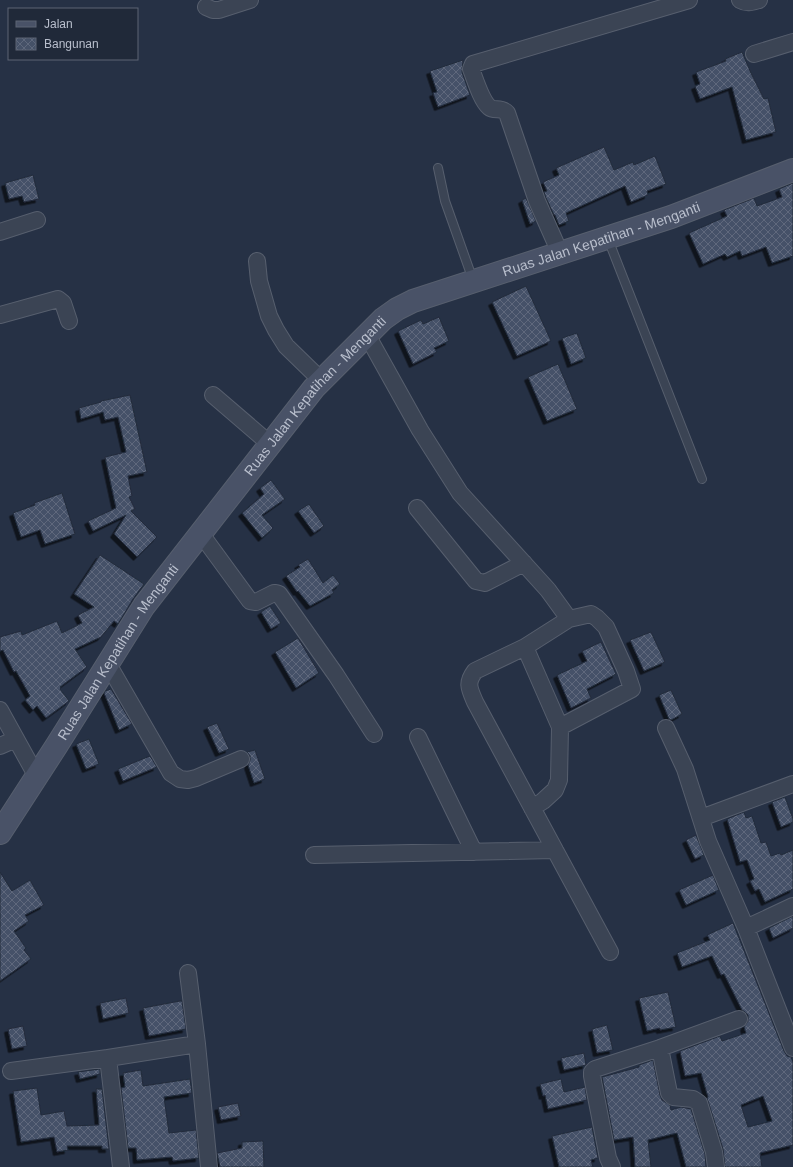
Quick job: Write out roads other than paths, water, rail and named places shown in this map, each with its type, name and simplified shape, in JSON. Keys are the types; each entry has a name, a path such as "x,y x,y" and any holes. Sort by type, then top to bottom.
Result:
{"main road":[{"name":"Ruas Jalan Kepatihan - Menganti","path":"0,833 37,777 144,606 321,380 383,319 413,301 671,217 793,170"}],"street":[{"path":"206,7 213,10 219,10 250,0"},
{"path":"560,253 537,201 507,113 501,109 493,109 489,107 480,94 471,69 473,64 689,0"},
{"path":"740,0 744,3 751,3 759,0"},
{"path":"754,54 793,42"},
{"path":"0,232 37,220"},
{"path":"257,261 260,286 269,316 276,330 286,346 321,380"},
{"path":"0,315 58,299 63,303 69,320"},
{"path":"367,335 420,430 460,493 548,590 569,619"},
{"path":"213,395 270,444"},
{"path":"417,508 476,581 484,583 524,563"},
{"path":"201,534 250,601 256,602 274,593 279,594 336,675 374,734"},
{"path":"560,727 632,689 626,671 606,627 591,614 569,619 524,647 475,671 470,678 469,687 554,850 610,952"},
{"path":"524,647 560,727 559,780 555,790 543,801 532,808"},
{"path":"108,664 170,773 180,779 188,780 241,759"},
{"path":"0,710 37,777"},
{"path":"666,728 685,769 708,842 746,928 793,1048"},
{"path":"418,737 474,852"},
{"path":"0,746 16,739"},
{"path":"701,818 793,784"},
{"path":"314,854 554,850"},
{"path":"746,928 793,906"},
{"path":"188,973 197,1044 209,1167"},
{"path":"612,1167 608,1158 592,1072 595,1069 660,1048 739,1019"},
{"path":"12,1071 197,1044"},
{"path":"660,1048 669,1093 673,1097 693,1099 699,1103 714,1152 716,1167"},
{"path":"108,1058 121,1167"}],"lane":[{"path":"438,168 445,201 474,281"},
{"path":"607,238 702,479"}]}
